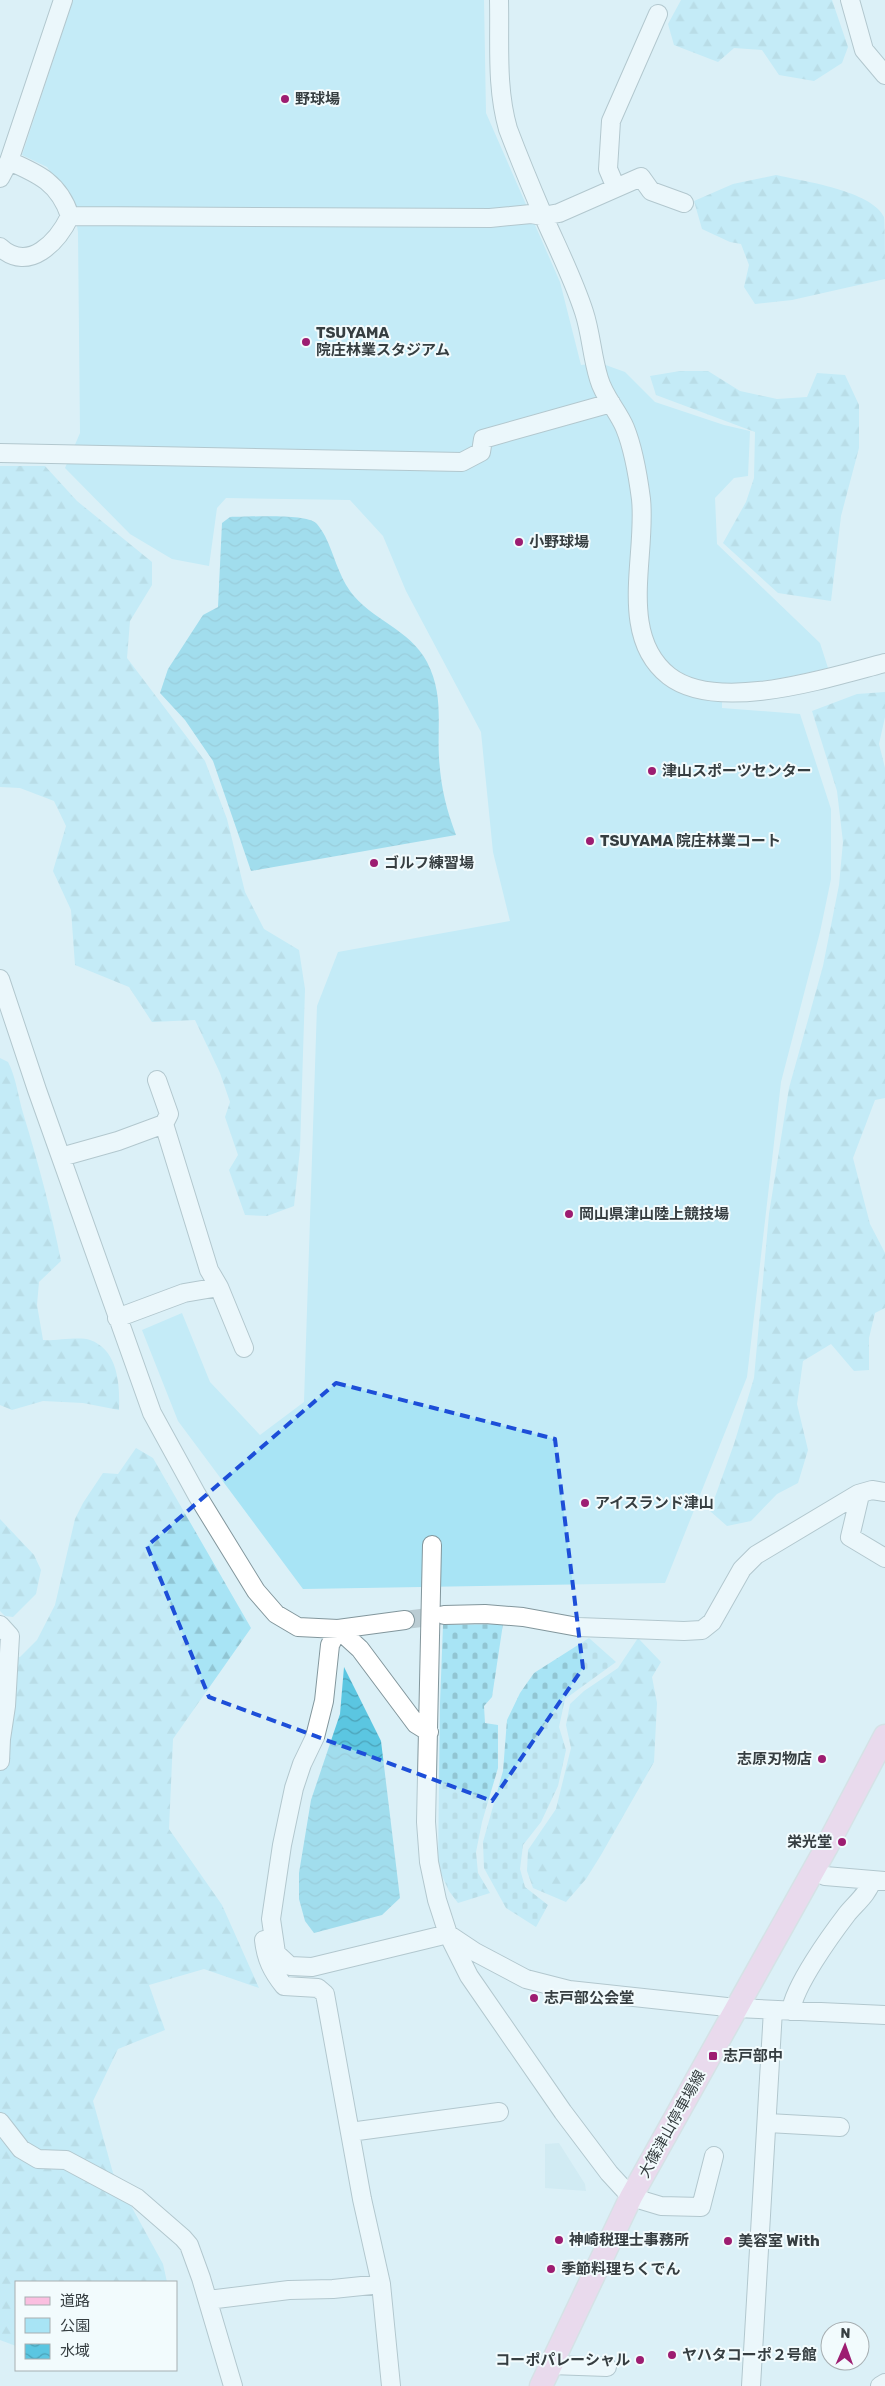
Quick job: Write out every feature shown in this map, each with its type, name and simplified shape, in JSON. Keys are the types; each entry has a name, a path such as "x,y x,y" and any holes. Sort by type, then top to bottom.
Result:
{"main road":[{"name":"大篠津山停車場線","path":"541,2386 631,2197 813,1871 879,1762 885,1736"}],"street":[{"path":"0,178 9,161 63,0"},
{"path":"499,0 501,104 508,129 543,216 576,286 585,314 599,380 625,428 633,455 641,500 640,622 646,643 655,661 669,676 685,685 708,690 755,692 778,689 885,664"},
{"path":"850,0 864,50 885,74"},
{"path":"616,188 608,169 611,121 658,14"},
{"path":"0,248 18,257 33,256 44,250 62,232 70,216 66,204 53,185 40,174 9,161"},
{"path":"70,216 490,218 531,214 543,216 559,213 640,177 651,191 684,203"},
{"path":"0,453 462,462 481,452 483,439 611,403"},
{"path":"0,980 117,1318 152,1413 197,1495 256,1591 276,1614 298,1628 338,1629 405,1620"},
{"path":"61,1157 118,1141 164,1124 169,1114 157,1080"},
{"path":"164,1124 209,1270 219,1287 244,1348"},
{"path":"117,1318 184,1293 219,1287"},
{"path":"444,1615 504,1616 578,1627 702,1630 712,1622 742,1569 756,1555 858,1494 872,1490 885,1492"},
{"path":"858,1494 850,1538 885,1558"},
{"path":"432,1544 426,1822 429,1862 437,1900 448,1934 469,1976 563,2112 609,2173 631,2197 661,2206 702,2207 714,2156"},
{"path":"0,1625 10,1636 6,1706 0,1761"},
{"path":"338,1629 360,1649 416,1724 429,1732"},
{"path":"338,1629 330,1645 324,1701 315,1737 302,1764 294,1788 282,1845 271,1918 276,1953 290,1966 312,1967 448,1934 475,1952 526,1979 569,1990 736,2008 885,2015"},
{"path":"813,1871 825,1876 878,1881"},
{"path":"791,2011 792,2000 822,1950 846,1915 878,1881"},
{"path":"271,1918 264,1932 265,1952 271,1970 284,1986 318,1988 325,1994 350,2132 381,2284 390,2386"},
{"path":"751,2386 768,2123 773,2010"},
{"path":"350,2132 499,2112"},
{"path":"0,2122 20,2149 38,2159 66,2160 129,2194 183,2238 189,2245 208,2300 233,2386"},
{"path":"768,2123 840,2127"},
{"path":"208,2300 289,2290 333,2289 381,2284"},
{"path":"551,2365 607,2367"},
{"path":"880,2386 885,2383"}],"highlighted area":[{"path":"336,1383 555,1439 583,1668 492,1801 209,1697 147,1546"}],"shaded area":[{"path":"559,2143 585,2184 586,2191 545,2188 545,2144"}],"green space":[{"name":"津山スポーツセンター","path":"73,0 484,0 486,113 560,282 581,365 600,363 625,372 655,402 724,425 750,431 748,476 734,478 715,498 717,544 820,643 828,668 776,679 722,684 722,708 800,714 831,809 831,879 820,932 781,1082 747,1377 665,1583 303,1589 178,1421 142,1330 182,1313 210,1382 260,1435 304,1402 317,1006 338,952 510,921 493,852 481,732 406,591 383,536 350,500 226,498 217,508 209,566 172,559 130,534 65,468 80,433 78,232 74,207 47,167 22,155"},
{"path":"681,0 832,0 848,47 842,63 814,81 779,75 762,50 734,48 718,62 674,45 668,24"},
{"path":"776,175 836,188 866,200 877,208 884,217 885,279 792,300 755,304 744,287 749,265 741,244 730,242 702,229 694,201 733,184"},
{"path":"680,371 708,371 740,391 777,399 807,397 817,373 845,375 859,405 859,448 841,516 831,601 778,593 723,543 746,502 754,478 755,432 656,395 650,376"},
{"path":"0,466 45,466 77,501 152,562 152,585 130,621 127,658 205,761 227,819 245,892 264,929 299,950 305,989 300,1149 294,1206 267,1216 245,1215 229,1170 238,1155 225,1117 230,1102 220,1073 195,1020 152,1022 129,987 75,965 71,910 53,871 66,826 54,801 20,788 0,787"},
{"path":"885,692 885,717 879,744 885,768 885,1098 875,1100 853,1158 870,1224 885,1253 885,1308 875,1313 869,1338 869,1370 854,1371 831,1344 803,1361 797,1404 808,1450 798,1483 777,1494 751,1521 727,1526 710,1511 734,1444 754,1378 769,1214 789,1088 823,966 839,885 843,842 837,791 812,711 857,694"},
{"path":"0,1058 8,1062 15,1080 44,1186 61,1261 39,1282 37,1305 43,1340 86,1339 99,1345 112,1360 115,1369 118,1379 119,1410 83,1403 43,1401 12,1410 0,1405"},
{"path":"136,1448 153,1458 251,1628 173,1739 169,1829 222,1905 259,1988 204,1969 149,1985 165,2030 118,2049 93,2101 113,2173 163,2264 167,2281 15,2281 15,2346 0,2340 0,1657 20,1657 37,1640 55,1605 75,1519 103,1473 118,1474"},
{"path":"0,1519 34,1555 41,1570 36,1594 13,1617 5,1616 0,1611"},
{"path":"503,1624 492,1697 484,1706 485,1723 498,1725 498,1768 482,1822 476,1852 478,1873 490,1893 458,1903 449,1891 438,1867 443,1625"},
{"path":"589,1638 616,1662 565,1699 559,1727 566,1750 558,1786 541,1822 523,1845 520,1869 525,1887 548,1905 536,1927 506,1908 484,1868 483,1842 503,1771 507,1720 520,1693 534,1673"},
{"path":"638,1638 661,1662 652,1677 657,1703 654,1762 586,1879 566,1902 533,1888 527,1871 528,1850 556,1809 571,1748 566,1725 570,1704 584,1691 618,1668"}],"water":[{"path":"230,517 288,517 310,520 316,523 325,536 342,578 350,591 368,610 401,633 420,651 427,662 436,686 439,709 441,779 456,835 251,871 213,761 185,720 160,693 168,669 203,615 218,607 222,523"},
{"path":"344,1667 381,1741 400,1898 382,1915 314,1933 305,1921 299,1899 299,1873 311,1800 340,1714"}],"tunnel":[{"path":"405,1620 444,1615"}],"place":[{"name":"野球場","path":"285,99"},
{"name":"TSUYAMA 院庄林業スタジアム","path":"306,342"},
{"name":"小野球場","path":"519,542"},
{"name":"津山スポーツセンター","path":"652,771"},
{"name":"TSUYAMA 院庄林業コート","path":"590,841"},
{"name":"ゴルフ練習場","path":"374,863"},
{"name":"岡山県津山陸上競技場","path":"569,1214"},
{"name":"アイスランド津山","path":"585,1503"},
{"name":"志原刃物店","path":"822,1759"},
{"name":"栄光堂","path":"842,1842"},
{"name":"志戸部公会堂","path":"534,1998"},
{"name":"志戸部中","path":"713,2056"},
{"name":"神崎税理士事務所","path":"559,2240"},
{"name":"美容室 With","path":"728,2241"},
{"name":"季節料理ちくでん","path":"551,2269"},
{"name":"ヤハタコーポ２号館","path":"672,2355"},
{"name":"コーポパレーシャル","path":"640,2360"}]}
